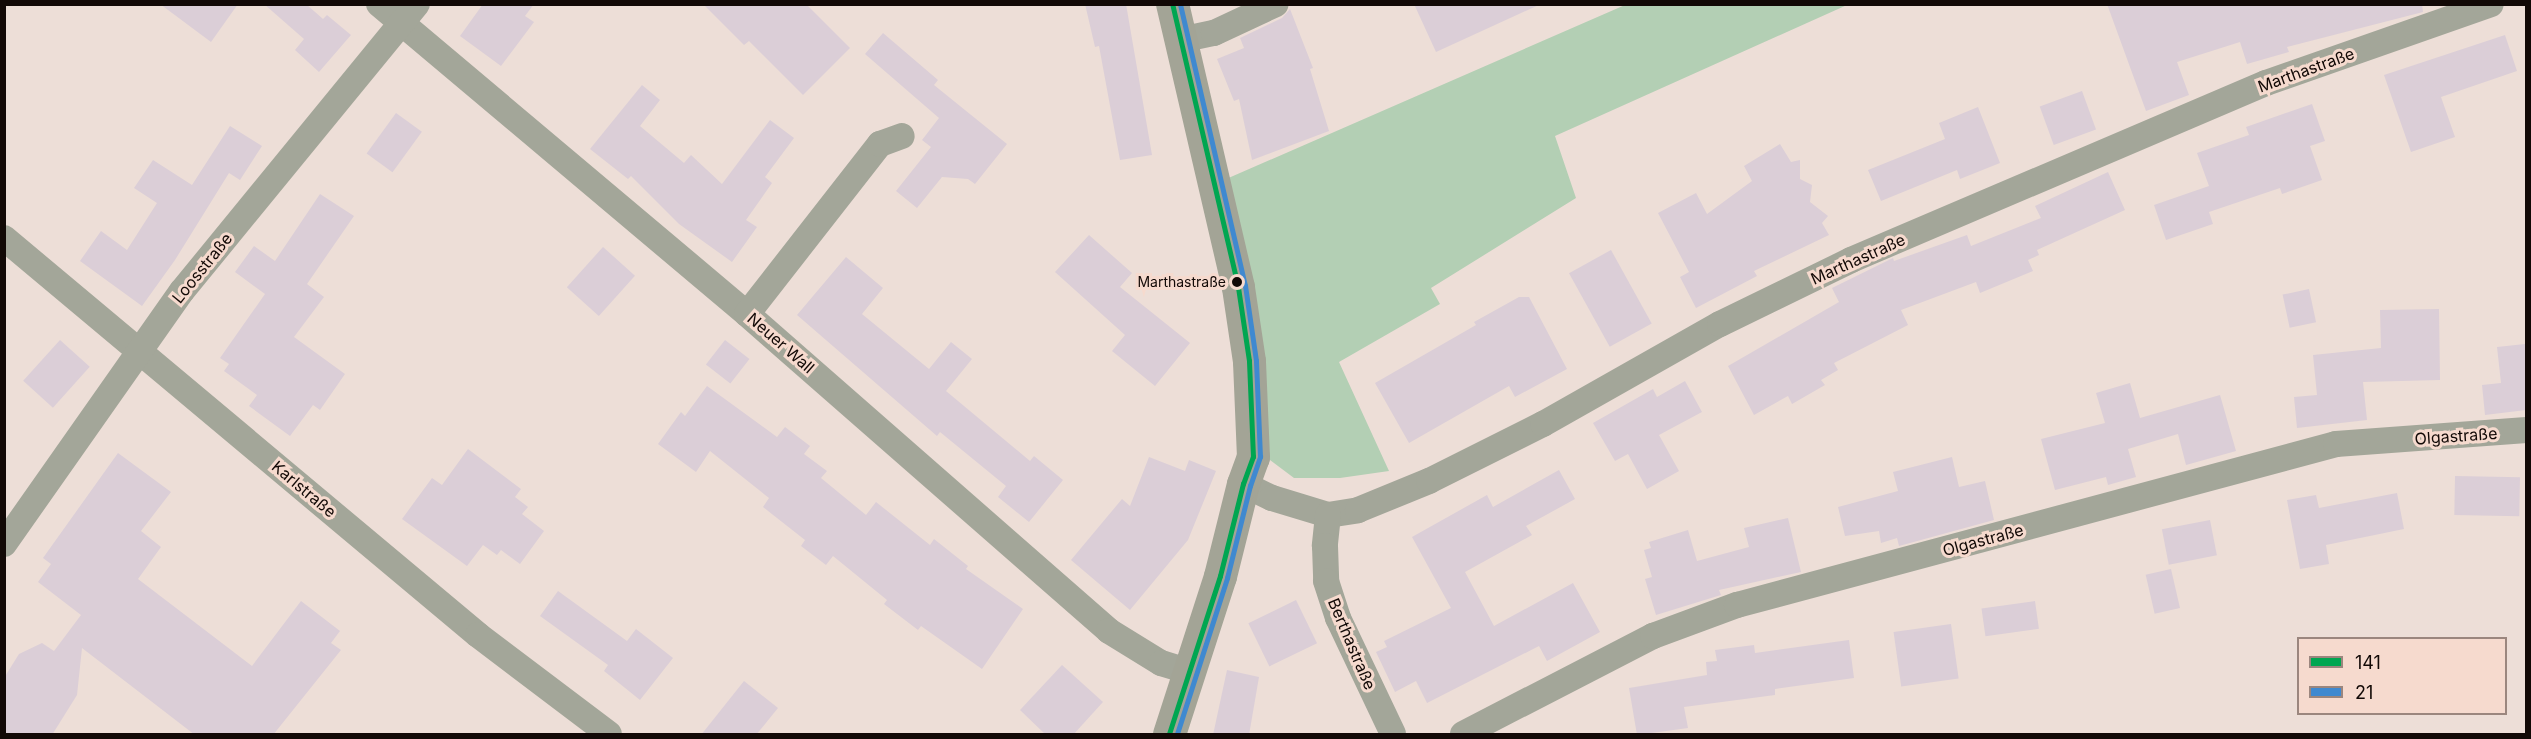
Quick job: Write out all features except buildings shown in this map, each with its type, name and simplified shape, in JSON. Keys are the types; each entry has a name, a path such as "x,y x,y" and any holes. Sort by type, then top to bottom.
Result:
{"street":[{"name":"Neuer Wall","path":"379,4 409,14 1109,631 1161,663 1188,671"},
{"path":"1169,735 1220,576 1243,484 1253,457 1250,361 1238,287 1172,4"},
{"path":"1180,40 1214,33 1276,4"},
{"name":"Marthastraße","path":"1243,484 1272,498 1328,515 1358,510 1429,481 1543,424 1720,324 1851,260 2266,83 2491,4"},
{"name":"Loosstraße","path":"4,544 182,291 409,14"},
{"path":"747,314 880,144 902,136"},
{"name":"Karlstraße","path":"4,238 478,635 609,735"},
{"name":"Olgastraße","path":"1464,735 1653,636 1737,605 2336,444 2526,430"},
{"name":"Berthastraße","path":"1328,515 1325,546 1326,581 1338,618 1393,735"}],"green space":[{"path":"1625,5 1847,5 1555,136 1576,198 1431,288 1440,304 1339,362 1389,471 1340,478 1294,478 1270,460 1253,422 1217,183"}],"transit line":[{"name":"141","path":"1169,734 1220,576 1243,484 1253,457 1249,361 1238,287 1172,4"},
{"name":"21","path":"1177,734 1227,578 1250,486 1260,457 1256,361 1245,286 1180,4"}],"place":[{"name":"Marthastraße","path":"1237,282"}]}
